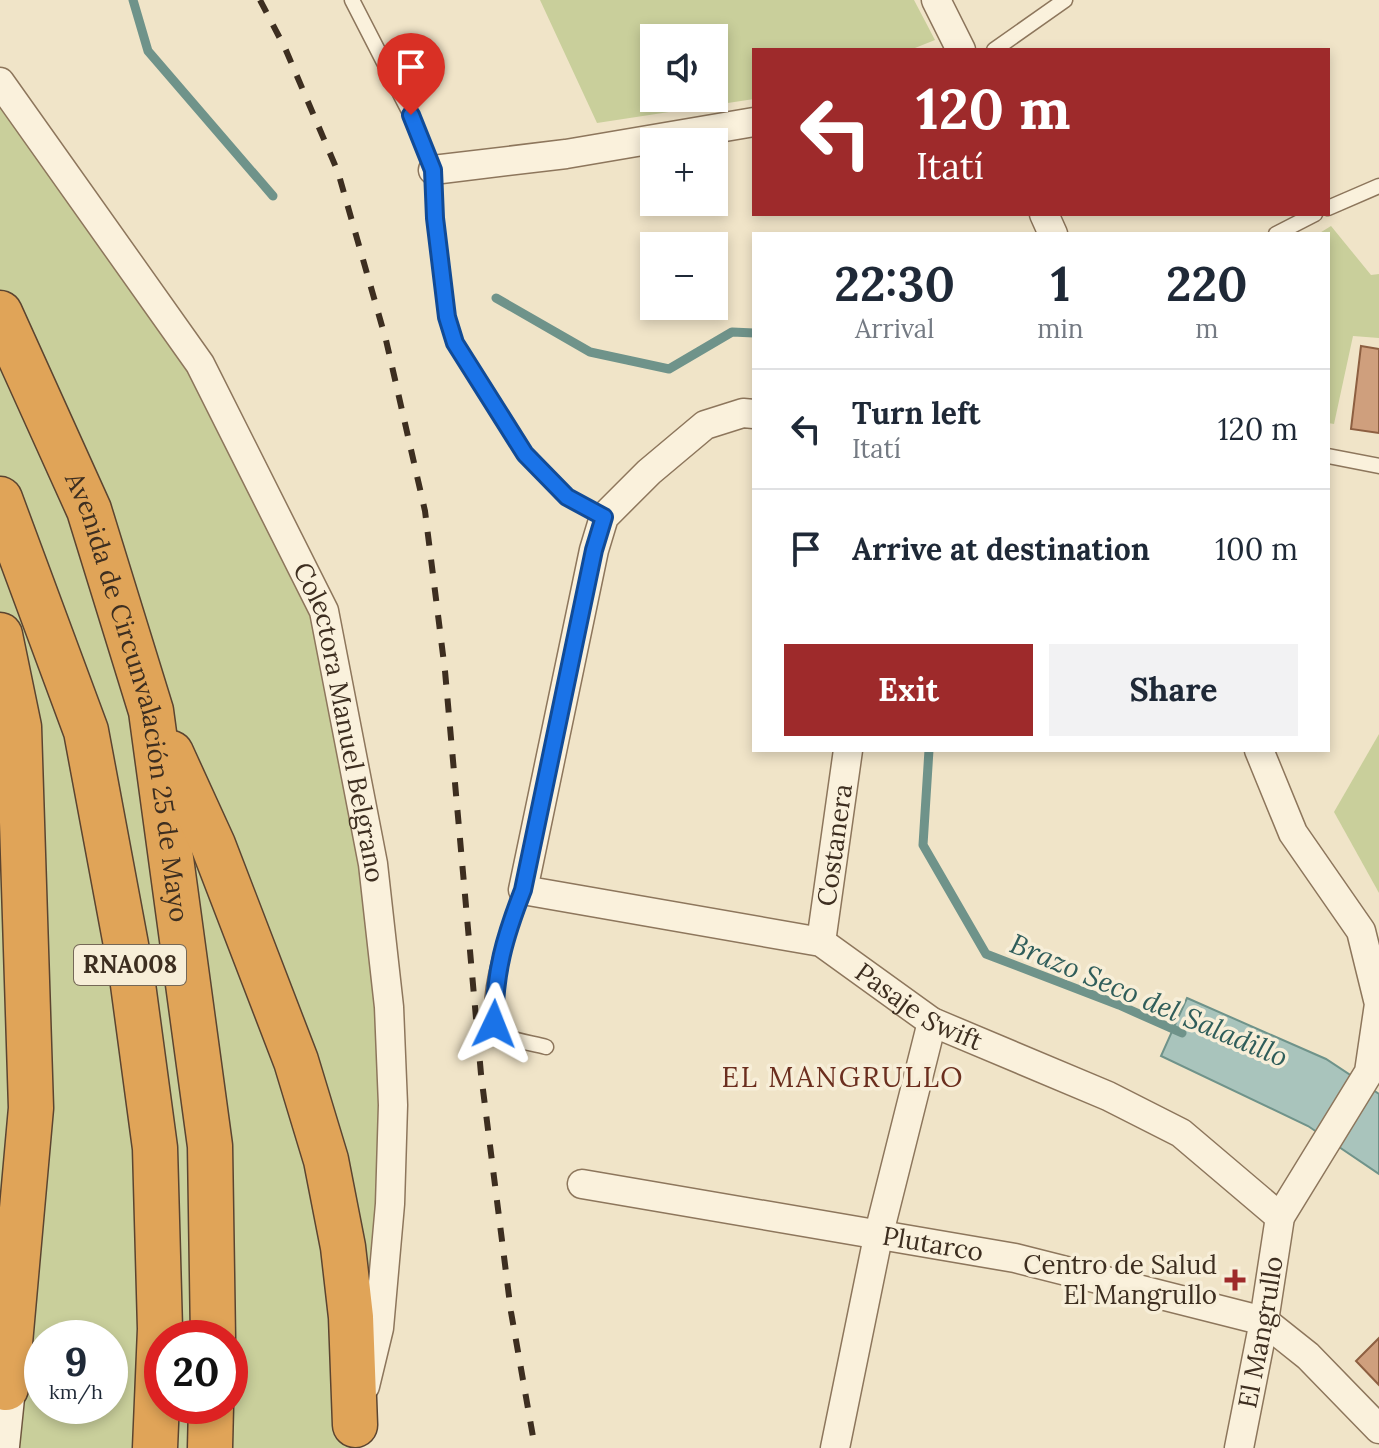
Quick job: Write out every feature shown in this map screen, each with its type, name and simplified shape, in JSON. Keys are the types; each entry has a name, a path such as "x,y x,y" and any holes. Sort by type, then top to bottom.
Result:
{"highway":[{"name":"Avenida de Circunvalación 25 de Mayo","path":"0,313 89,510 151,711 210,1146 213,1320"},
{"name":"Avenida de Circunvalación 25 de Mayo","path":"0,499 86,731 132,977 155,1148 160,1329 155,1448"},
{"path":"0,635 19,727 31,1108 6,1388"},
{"path":"151,711 213,845 296,1061 326,1160 343,1247 351,1317 353,1437"},
{"path":"210,1448 211,1424"}],"main road":[{"path":"0,1446 6,1388"}],"street":[{"path":"936,0 960,48"},
{"name":"Colectora Manuel Belgrano","path":"0,82 200,364 324,611 373,864 389,1007 393,1105 390,1204 379,1328 353,1437"},
{"path":"433,170 566,154 752,122"},
{"path":"523,890 591,565 604,517 649,472 705,425 743,413 752,414"},
{"name":"Costanera","path":"821,942 848,752"},
{"path":"1260,752 1293,833 1361,931 1379,1004 1369,1072 1280,1217"},
{"name":"Pasaje Swift","path":"523,890 821,942 932,1022 1108,1096 1181,1133 1280,1217"},
{"path":"835,1448 878,1237 932,1022"},
{"name":"Plutarco","path":"582,1184 1015,1258 1264,1321 1308,1356 1379,1429"},
{"name":"El Mangrullo","path":"1239,1448 1264,1321 1280,1217"},
{"path":"0,1221 6,1388"}],"lane":[{"path":"352,0 411,115 433,170 435,218 444,289 455,343 525,454 567,497 604,517"},
{"path":"997,48 1065,0"},
{"path":"1330,207 1379,186"},
{"path":"1280,232 1311,216"},
{"path":"1330,456 1379,466"},
{"path":"523,890 503,940 495,983 494,1024 501,1035 546,1047"}],"green space":[{"path":"540,0 914,0 935,40 915,48 752,48 752,99 728,103 728,24 640,24 640,112 669,112 597,123"},
{"path":"0,82 200,364 324,611 393,1105 351,1448 0,1448"},
{"path":"1331,226 1371,275 1379,274 1379,338 1353,336 1334,424 1330,423 1330,232 1321,232"},
{"path":"1379,734 1379,893 1334,812"}],"water":[{"name":"Brazo Seco del Saladillo","path":"1187,998 1326,1059 1379,1094 1379,1174 1308,1126 1161,1056"}],"building":[{"path":"1361,346 1379,349 1379,433 1351,429"},
{"path":"1379,1338 1379,1385 1356,1361"}],"waterway":[{"name":"Brazo Seco del Saladillo","path":"133,0 148,51 273,196"},
{"name":"Brazo Seco del Saladillo","path":"496,298 590,352 669,369 732,332 752,333"},
{"name":"Brazo Seco del Saladillo","path":"929,752 923,845 986,954 1119,1005 1182,1033"}],"railway":[{"path":"260,0 285,48 338,172 386,340 425,511 445,671 481,1074 511,1312 535,1448"}],"place":[{"name":"Centro de Salud El Mangrullo","path":"1235,1280"}],"district":[{"name":"EL MANGRULLO","path":"843,1077"}],"route":[{"path":"411,115 433,170 435,218 447,317 455,343 525,454 567,497 604,517 594,550 523,890 503,940 495,983 494,1024"}]}
